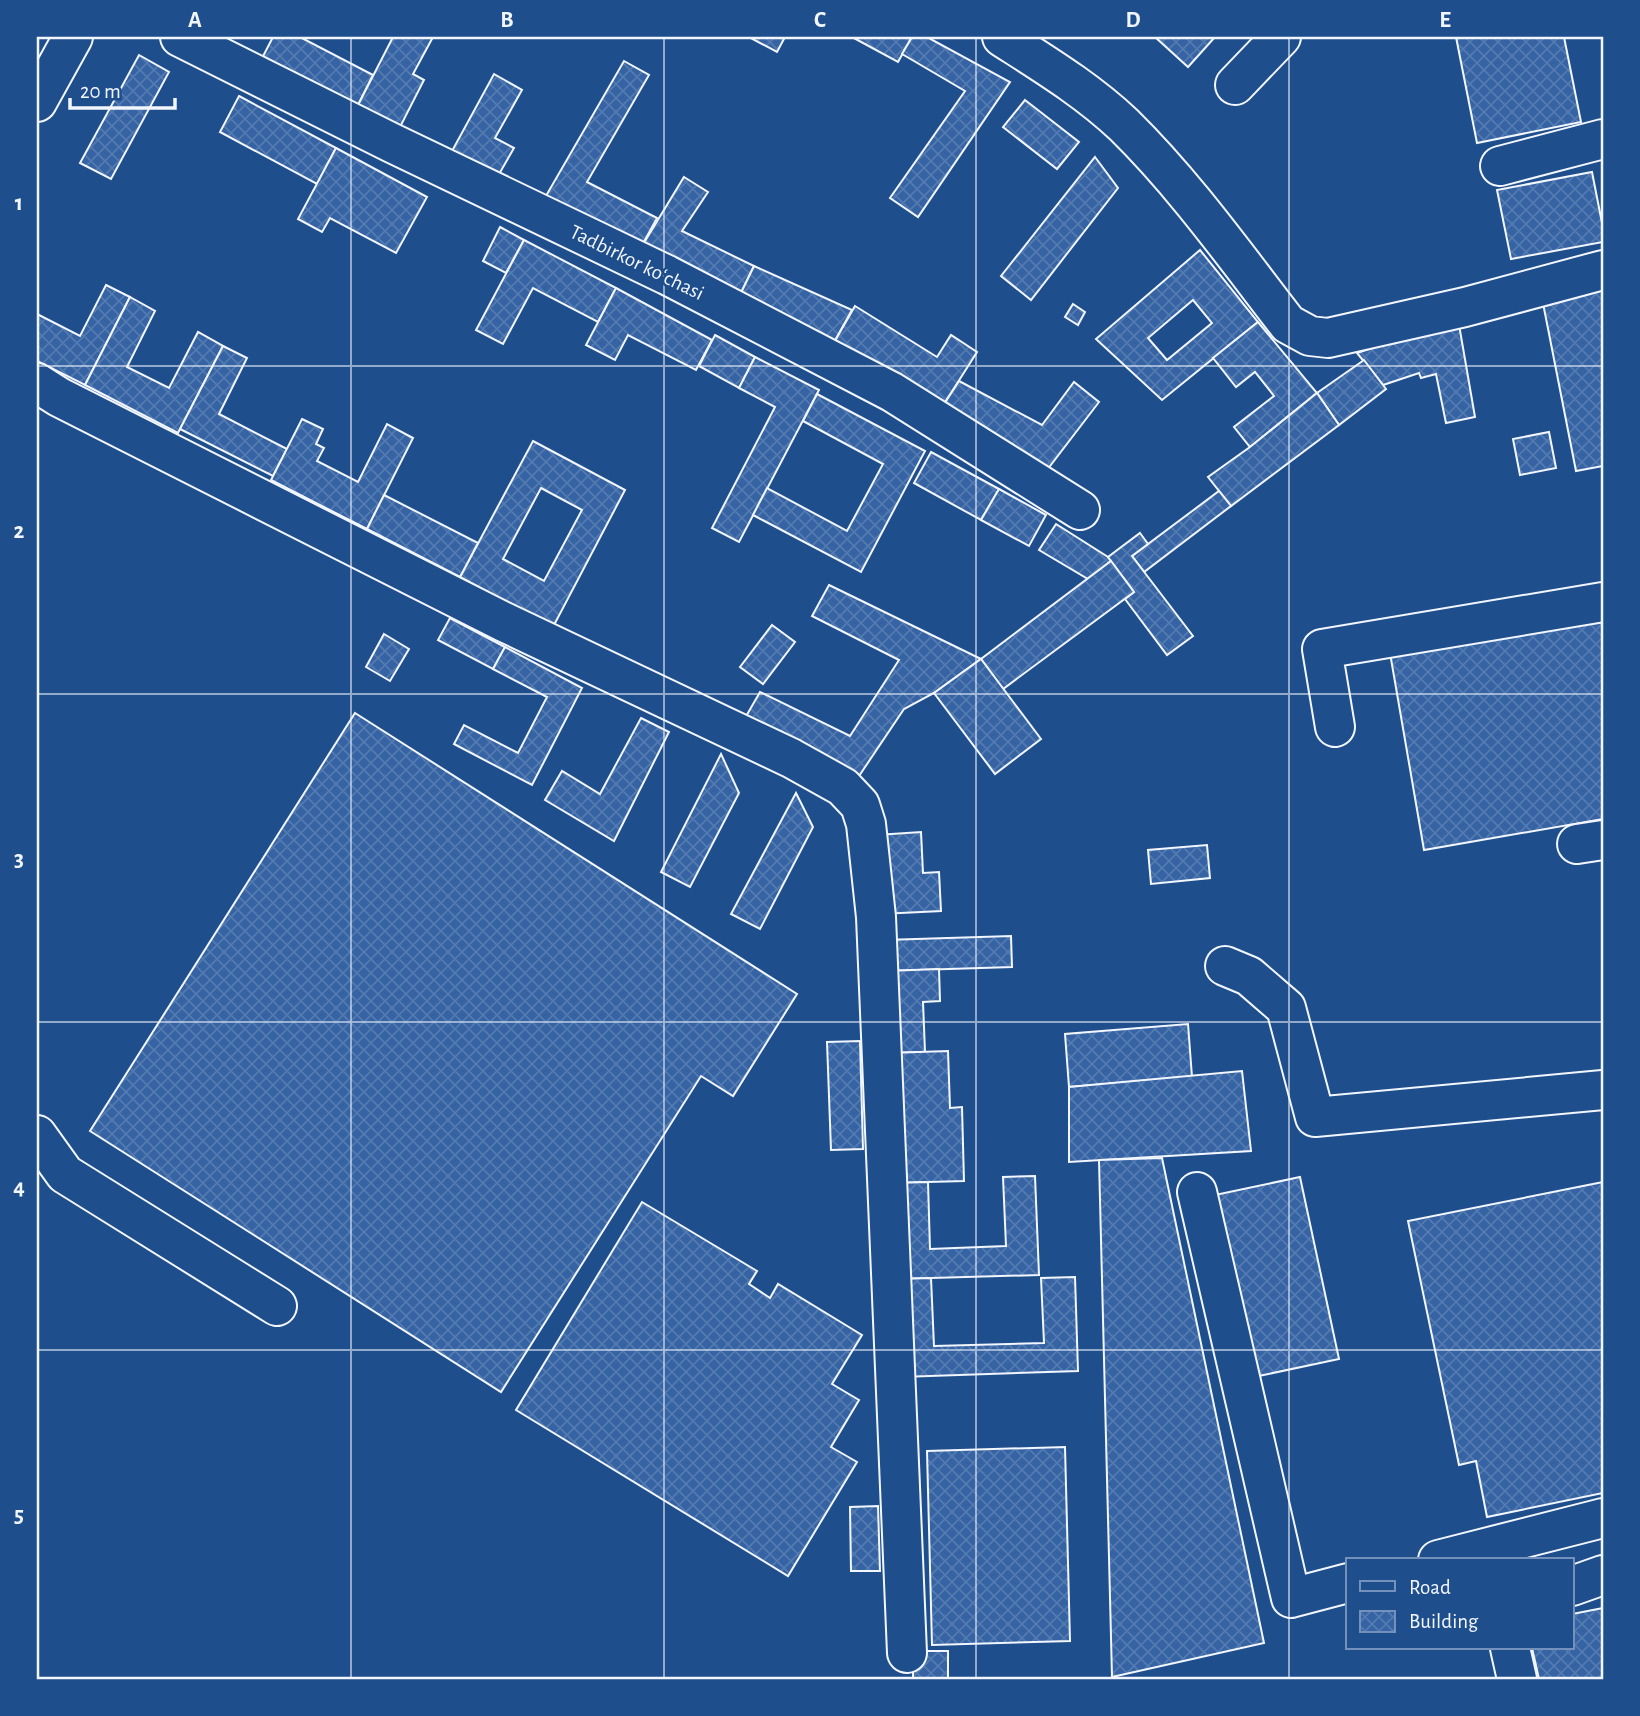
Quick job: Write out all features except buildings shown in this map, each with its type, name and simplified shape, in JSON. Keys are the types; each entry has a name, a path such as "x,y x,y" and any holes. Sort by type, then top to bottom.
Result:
{"street":[{"path":"37,102 73,37"},
{"name":"Tadbirkor koʻchasi","path":"180,37 391,143 667,275 892,392 1080,510"},
{"path":"1002,37 1072,81 1124,125 1194,205 1288,324 1303,333 1328,338 1465,307 1603,270"},
{"path":"1235,85 1281,37"},
{"path":"1500,166 1603,139"},
{"path":"37,383 59,397 504,622 791,758 843,787 860,805 866,824 876,917 907,1653"},
{"path":"1335,727 1322,649 1603,602"},
{"path":"1225,966 1249,976 1286,1007 1315,1117 1603,1090"},
{"path":"37,1135 65,1174 277,1306"},
{"path":"1197,1192 1291,1598 1346,1584"},
{"path":"1446,1558 1603,1518"},
{"path":"1574,1585 1603,1575"},
{"path":"1510,1650 1517,1679"}]}
